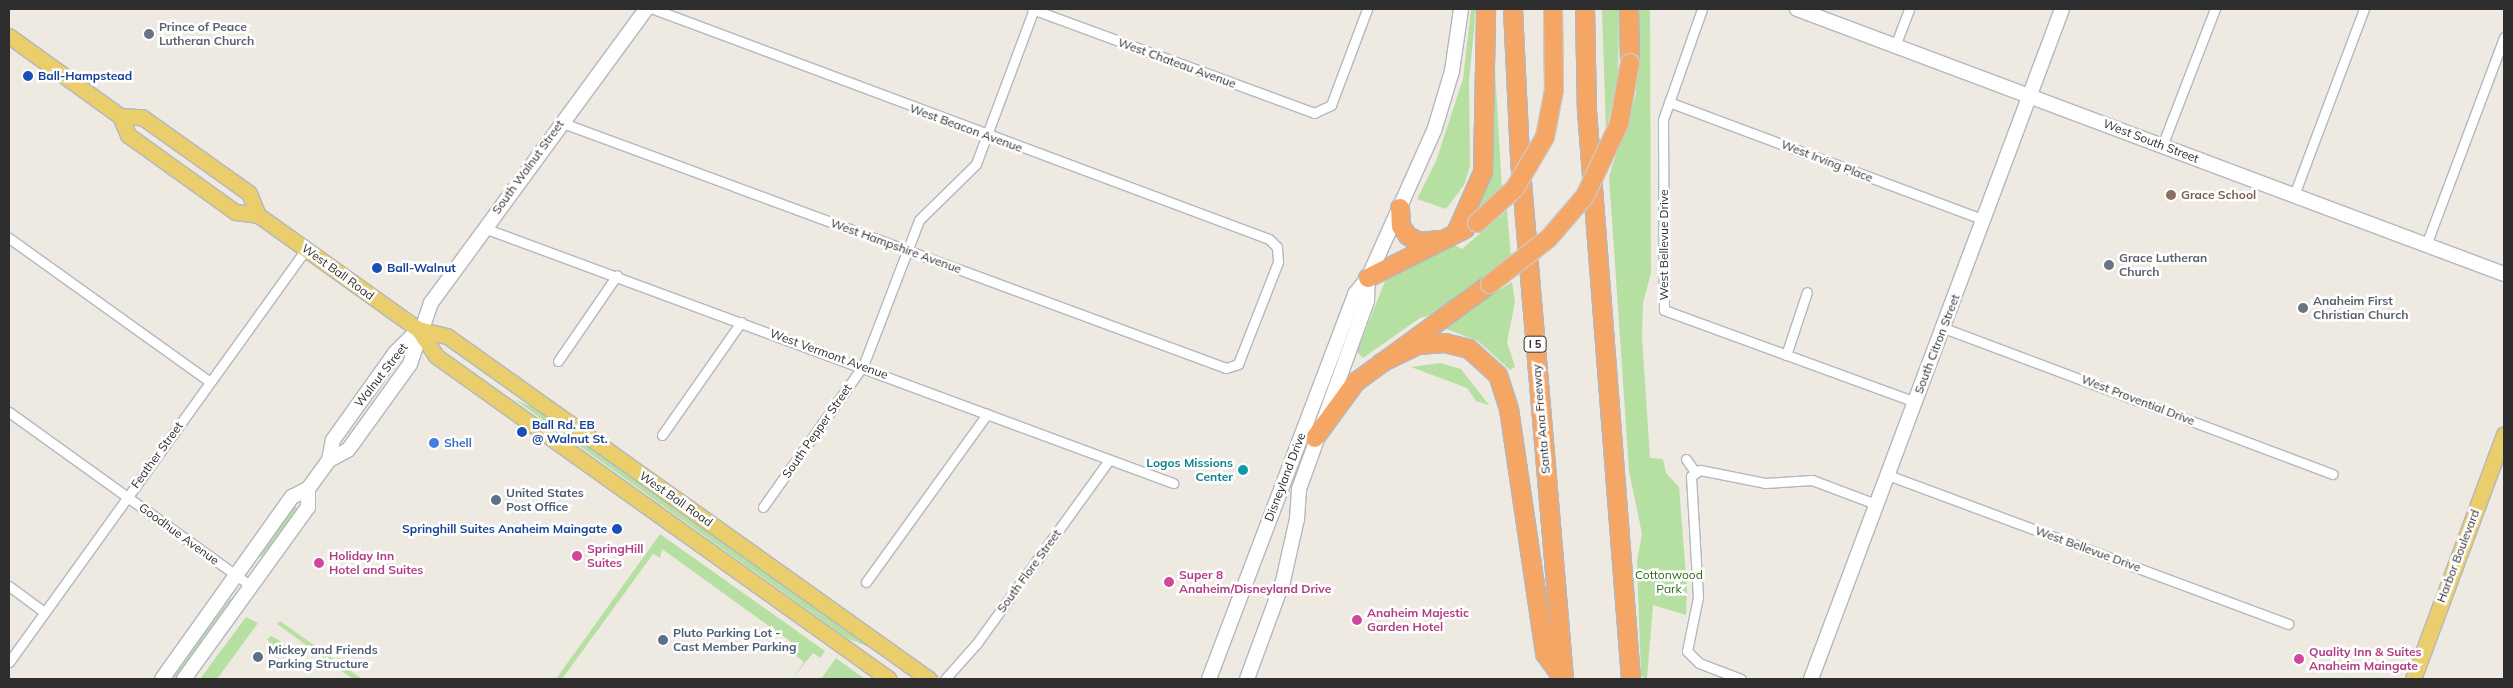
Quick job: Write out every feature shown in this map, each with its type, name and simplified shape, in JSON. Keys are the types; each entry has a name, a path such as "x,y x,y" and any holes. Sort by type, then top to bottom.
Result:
{"highway":[{"path":"1449,236 1483,172 1486,9"},
{"name":"Santa Ana Freeway","path":"1513,9 1520,159 1564,679"},
{"path":"1368,278 1476,223 1515,188 1545,137 1554,90 1553,9"},
{"path":"1585,9 1587,111 1631,679"},
{"path":"1315,438 1347,392 1381,363 1490,284 1549,238 1585,196 1619,124 1630,63 1629,9"},
{"path":"1400,208 1401,226 1408,236 1420,242 1449,236"},
{"path":"1381,363 1418,345 1445,343 1469,349 1498,375 1509,409 1545,654 1564,679"}],"main road":[{"name":"West Ball Road","path":"9,36 120,116 128,135 236,212 258,215 418,329 436,356 888,679"},
{"name":"West Ball Road","path":"120,116 142,117 248,193 258,215"},
{"name":"West Ball Road","path":"418,329 447,336 930,679"},
{"name":"Harbor Boulevard","path":"2412,679 2504,434"}],"street":[{"name":"South Walnut Street","path":"418,329 431,303 484,228 560,122 646,9"},
{"name":"West Beacon Avenue","path":"654,9 988,136 1262,236 1277,247 1271,280 1240,360 1231,368"},
{"name":"South Pepper Street","path":"763,507 863,366 907,250 925,212 972,171 988,136 1034,9"},
{"name":"West Chateau Avenue","path":"1034,9 1308,111 1324,111 1334,98 1367,9"},
{"name":"Disneyland Drive","path":"1209,679 1355,294 1368,278 1435,128 1452,71 1461,9"},
{"name":"West Bellevue Drive","path":"1702,9 1663,120 1664,310 1915,402"},
{"name":"West South Street","path":"1797,9 2504,274"},
{"path":"1895,46 1909,9"},
{"name":"South Citron Street","path":"1811,679 2062,9"},
{"path":"2162,146 2215,9"},
{"path":"2294,195 2364,9"},
{"path":"2426,245 2504,37"},
{"name":"West Irving Place","path":"1669,102 1984,220"},
{"name":"West Hampshire Avenue","path":"560,122 1231,368"},
{"name":"West Vermont Avenue","path":"484,228 863,366 1173,483"},
{"path":"9,238 210,382"},
{"name":"Feather Street","path":"9,662 306,249"},
{"path":"558,361 617,275"},
{"name":"Disneyland Drive","path":"1247,679 1283,581 1297,519 1299,489 1315,438 1367,301 1368,278"},
{"path":"1786,355 1807,292"},
{"path":"662,434 741,322"},
{"name":"West Provential Drive","path":"1944,328 2332,474"},
{"name":"Walnut Street","path":"162,679 292,497 308,489 329,460 333,440 395,353 418,329"},
{"name":"Goodhue Avenue","path":"9,412 251,586"},
{"path":"866,582 986,414"},
{"path":"1686,459 1695,472 1764,483 1812,480 1876,504"},
{"name":"South Flore Street","path":"945,679 977,643 1109,460"},
{"path":"1695,472 1689,486 1698,606 1688,655 1699,664 1741,679"},
{"name":"West Bellevue Drive","path":"1888,475 2288,624"},
{"name":"Walnut Street","path":"184,679 308,507 308,489"},
{"path":"9,586 44,612"}],"green space":[{"path":"1471,9 1476,9 1469,81 1470,166 1464,185 1446,209 1417,199 1436,161 1463,79"},
{"path":"1602,9 1619,9 1618,78 1606,132"},
{"name":"Cottonwood Park","path":"1638,9 1650,9 1651,273 1643,303 1642,337 1650,458 1663,459 1666,473 1679,487 1687,587 1686,615 1653,605 1647,679 1641,676 1637,562 1642,534 1629,471 1609,176 1636,94"},
{"path":"1493,35 1502,190 1475,217 1472,214 1484,194 1490,170"},
{"path":"1507,210 1511,257 1435,314 1420,318 1363,358 1357,352 1385,281 1454,245 1462,249"},
{"path":"1512,282 1515,302 1507,342 1515,367 1510,370 1478,341 1441,327"},
{"path":"1440,363 1461,369 1489,405 1476,401 1467,388 1411,367"},
{"path":"514,399 536,409 869,647 847,638"},
{"path":"294,504 297,509 268,551 252,563"},
{"path":"660,534 825,651 820,658 813,653 792,679 804,662 795,655 794,644 662,549 660,558 653,554 562,679 556,679"},
{"path":"230,599 233,600 178,679 171,679"},
{"path":"246,617 258,623 217,679 200,679"},
{"path":"280,621 362,679 353,679 277,624"},
{"path":"271,636 299,656 280,656 267,639"},
{"path":"836,658 865,679 821,679"}],"place":[{"name":"Prince of Peace Lutheran Church","path":"149,34"},
{"name":"Ball-Hampstead","path":"28,76"},
{"name":"Grace School","path":"2171,195"},
{"name":"Grace Lutheran Church","path":"2109,265"},
{"name":"Ball-Walnut","path":"377,268"},
{"name":"Anaheim First Christian Church","path":"2303,308"},
{"name":"Ball Rd. EB @ Walnut St.","path":"522,432"},
{"name":"Shell","path":"434,443"},
{"name":"Logos Missions Center","path":"1243,470"},
{"name":"United States Post Office","path":"496,500"},
{"name":"Springhill Suites Anaheim Maingate","path":"617,529"},
{"name":"SpringHill Suites","path":"577,556"},
{"name":"Holiday Inn Hotel and Suites","path":"319,563"},
{"name":"Super 8 Anaheim/Disneyland Drive","path":"1169,582"},
{"name":"Anaheim Majestic Garden Hotel","path":"1357,620"},
{"name":"Pluto Parking Lot - Cast Member Parking","path":"663,640"},
{"name":"Mickey and Friends Parking Structure","path":"258,657"},
{"name":"Quality Inn & Suites Anaheim Maingate","path":"2299,659"}]}
